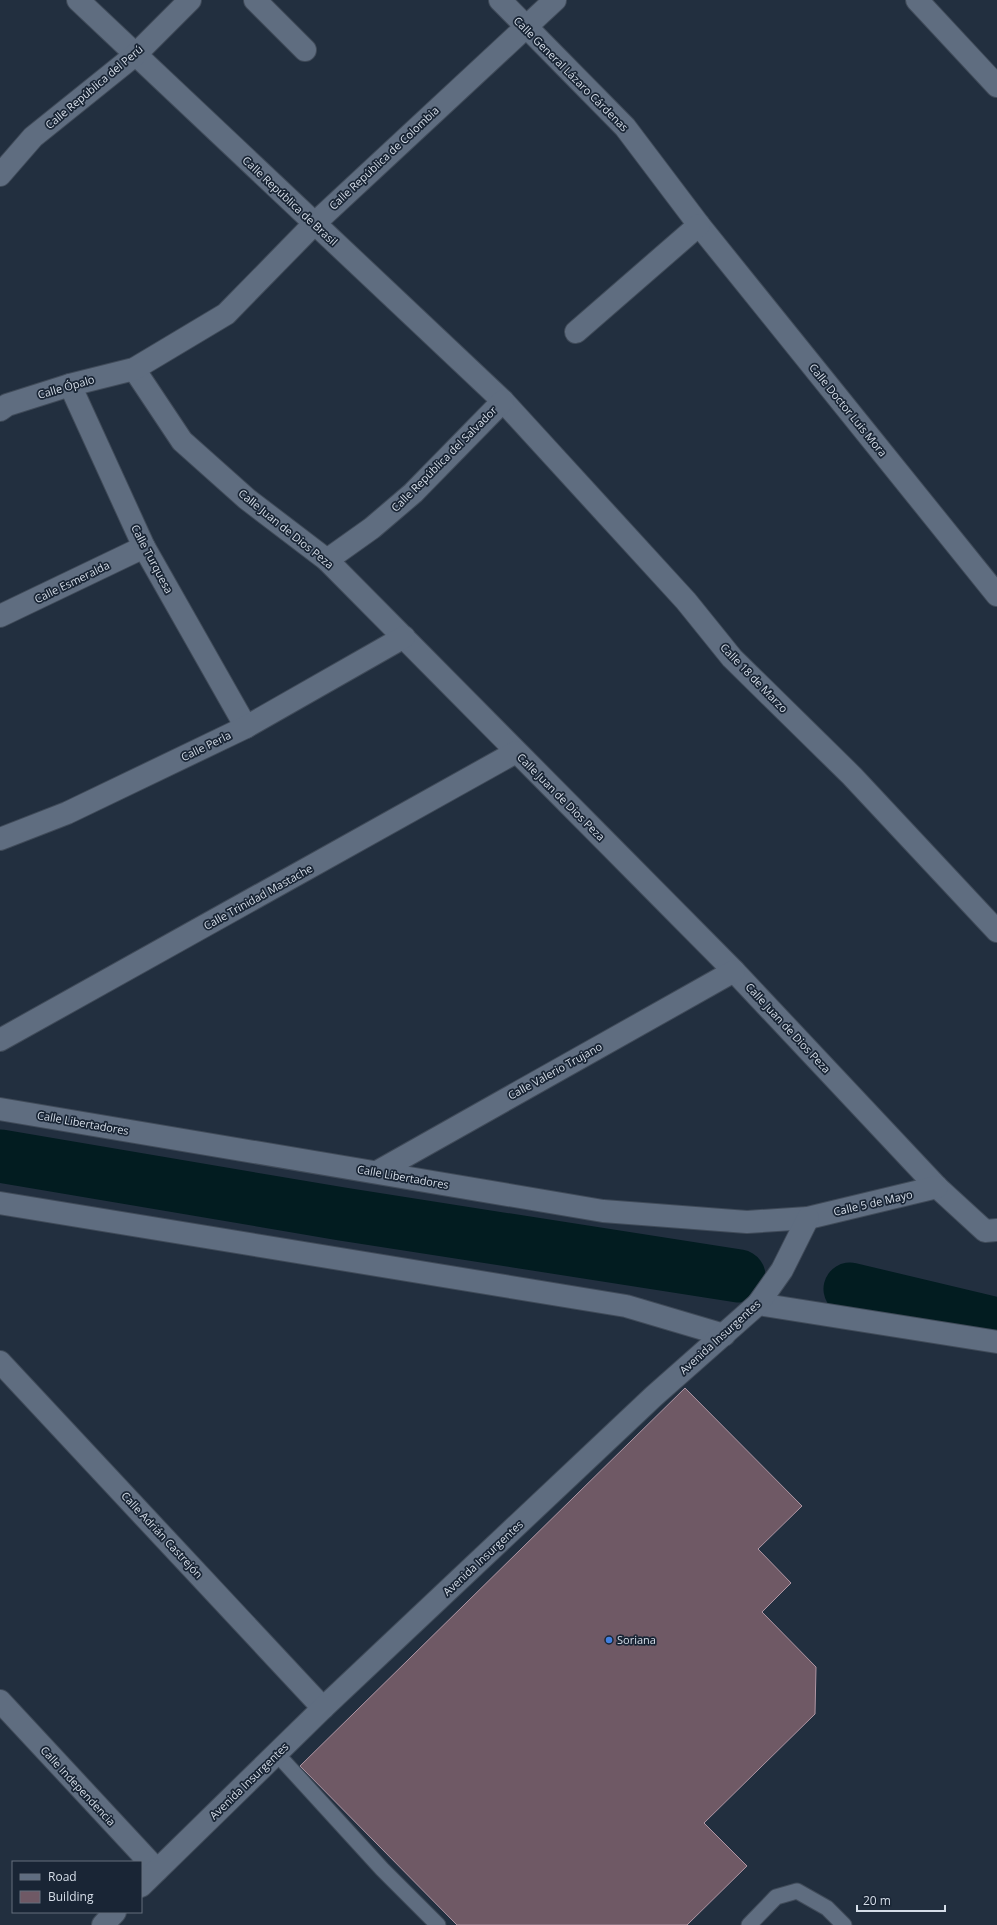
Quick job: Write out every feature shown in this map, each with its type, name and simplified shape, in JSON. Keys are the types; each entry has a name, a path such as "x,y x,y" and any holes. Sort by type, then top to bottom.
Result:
{"street":[{"name":"Calle República de Brasil","path":"78,0 503,401"},
{"name":"Calle República del Perú","path":"0,175 33,137 136,54 190,0"},
{"path":"256,0 305,50"},
{"name":"Calle General Lázaro Cárdenas","path":"500,0 525,27 625,126 699,225"},
{"name":"Calle República de Colombia","path":"134,369 226,314 314,224 555,0"},
{"path":"917,0 997,86"},
{"path":"576,332 699,225"},
{"name":"Calle Doctor Luis Mora","path":"699,225 995,589"},
{"name":"Calle Ópalo","path":"0,410 6,405 70,385 134,369"},
{"name":"Calle Juan de Dios Peza","path":"134,369 182,441 248,499 326,560 734,971 937,1188 991,1231"},
{"name":"Calle Turquesa","path":"70,385 144,547 246,727"},
{"name":"Calle República del Salvador","path":"326,560 372,528 413,493 503,401"},
{"name":"Calle 18 de Marzo","path":"503,401 686,601 732,658 852,776 997,931"},
{"name":"Calle Esmeralda","path":"0,616 144,547"},
{"name":"Calle Perla","path":"0,839 67,813 246,727 404,638"},
{"name":"Calle Trinidad Mastache","path":"0,1040 516,752"},
{"name":"Calle Valerio Trujano","path":"377,1172 734,971"},
{"name":"Calle Libertadores","path":"0,1109 603,1211 747,1222 808,1218"},
{"name":"Calle 5 de Mayo","path":"808,1218 937,1188"},
{"path":"0,1203 626,1306 724,1335"},
{"name":"Avenida Insurgentes","path":"142,1885 324,1708 654,1396 758,1304 782,1270 808,1218"},
{"path":"758,1304 997,1342"},
{"name":"Calle Adrián Castrejón","path":"0,1362 324,1708"},
{"name":"Calle Independencia","path":"0,1701 157,1870"},
{"path":"103,1925 114,1913"}],"lane":[{"path":"277,1754 382,1869 438,1925"},
{"path":"749,1925 776,1897 797,1891 827,1908 844,1925"}],"building":[{"name":"Soriana","path":"685,1388 802,1506 758,1549 791,1583 762,1612 816,1667 815,1714 704,1823 747,1866 687,1925 457,1925 300,1766"}],"waterway":[{"path":"0,1156 342,1214 739,1276"},
{"path":"850,1289 997,1324"}],"place":[{"name":"Soriana","path":"609,1640"}]}
